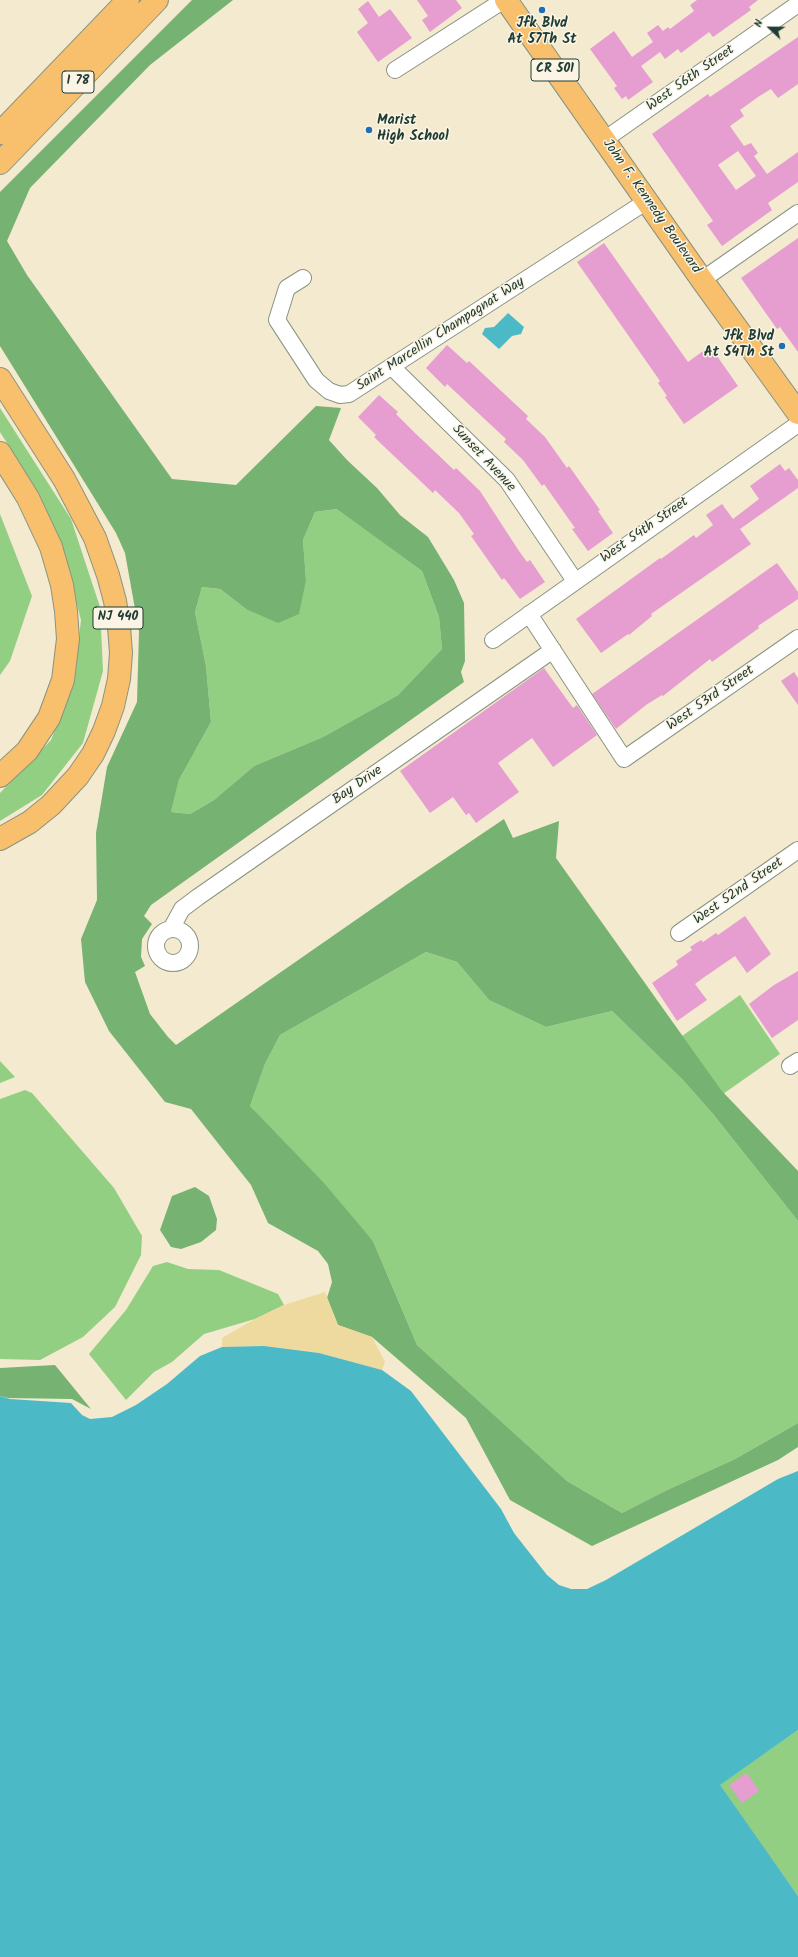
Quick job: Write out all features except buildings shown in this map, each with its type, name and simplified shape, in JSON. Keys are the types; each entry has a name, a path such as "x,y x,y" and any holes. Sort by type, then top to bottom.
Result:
{"main road":[{"name":"I 78","path":"0,133 128,0"},
{"name":"I 78","path":"0,163 157,0"},
{"name":"John F. Kennedy Boulevard","path":"505,0 702,280 798,413"},
{"name":"NJ 440","path":"0,379 64,479 95,538 115,601 119,627 120,653 119,679 113,706 104,731 93,754 78,776 51,805 30,822 0,839"},
{"path":"0,453 28,498 51,547 63,592 68,639 63,680 49,718 27,751 0,776"}],"street":[{"path":"395,70 505,0"},
{"name":"West 56th Street","path":"604,140 798,4"},
{"name":"Saint Marcellin Champagnat Way","path":"303,278 287,288 277,320 316,380 329,391 340,395 350,394 647,201"},
{"path":"702,280 798,213"},
{"name":"Sunset Avenue","path":"392,368 507,480 575,581"},
{"name":"West 54th Street","path":"493,640 798,424"},
{"path":"529,614 553,650"},
{"name":"West 53rd Street","path":"553,650 624,759 798,638"},
{"name":"Bay Drive","path":"171,928 182,909 198,897 553,650"},
{"name":"West 52nd Street","path":"679,934 798,850"}],"green space":[{"path":"192,0 233,0 150,65 30,188 7,241 27,275 172,479 236,485 316,406 341,408 329,440 347,460 377,488 400,515 428,537 454,580 464,603 465,661 461,672 464,682 151,905 144,916 152,924 142,939 141,957 145,966 135,972 150,1014 176,1045 409,883 504,819 513,838 559,821 556,858 721,1090 798,1171 798,1221 713,1114 683,1080 612,1011 546,1027 489,1000 457,962 426,952 280,1035 265,1064 250,1106 323,1182 373,1241 417,1345 567,1481 622,1513 667,1490 735,1459 798,1423 798,1447 778,1460 592,1546 510,1500 466,1418 372,1337 338,1325 327,1298 332,1282 328,1264 318,1251 268,1223 251,1185 191,1109 165,1102 109,1031 85,982 81,939 97,900 96,833 107,767 137,702 139,631 125,553 116,533 0,346 0,192","holes":["337,509 422,571 439,617 442,649 398,695 323,737 254,766 214,800 190,814 171,812 179,780 211,722 206,666 195,612 202,587 220,589 246,609 278,623 299,614 306,580 303,540 315,512"]},
{"path":"0,408 71,519 100,607 103,671 83,743 42,795 0,821 0,793 51,740 74,681 81,620 64,554 38,492 0,432"},
{"path":"338,509 422,571 439,617 442,649 398,695 323,737 254,766 214,800 190,814 171,812 179,780 211,722 206,666 195,612 202,587 220,589 246,609 306,580 303,540 315,512"},
{"path":"0,514 32,596 10,661 0,675"},
{"path":"426,952 457,962 489,1000 546,1027 612,1011 683,1080 713,1114 798,1221 798,1423 735,1459 667,1490 622,1513 567,1481 417,1345 373,1241 250,1106 265,1064 280,1035"},
{"path":"740,995 780,1054 723,1094 682,1036"},
{"path":"0,1061 15,1077 0,1083"},
{"path":"25,1090 32,1093 114,1188 142,1236 141,1255 115,1307 83,1337 40,1360 0,1359 0,1099"},
{"path":"195,1187 209,1196 217,1219 216,1230 201,1242 181,1249 171,1247 160,1230 172,1196"},
{"path":"167,1262 188,1269 219,1270 278,1294 284,1305 255,1319 204,1334 172,1362 154,1372 126,1400 89,1354 126,1310 153,1266"},
{"path":"55,1365 91,1409 72,1399 8,1398 0,1396 0,1368"},
{"path":"798,1730 798,1896 719,1785"}],"sand":[{"path":"325,1292 338,1325 372,1337 385,1362 382,1370 319,1353 264,1346 222,1347 222,1338 255,1319 284,1305"}],"water":[{"path":"508,313 524,327 521,334 512,336 499,349 482,334 485,328 494,327"},
{"path":"264,1346 319,1353 382,1370 411,1391 501,1509 514,1533 547,1575 559,1585 571,1589 587,1589 606,1580 778,1479 798,1471 798,1730 720,1785 798,1896 798,1957 0,1957 0,1396 10,1399 71,1403 82,1415 90,1419 112,1417 136,1405 167,1384 200,1356 222,1347"}],"place":[{"name":"Jfk Blvd At 57Th St","path":"542,10"},
{"name":"Marist High School","path":"369,130"},
{"name":"Jfk Blvd At 54Th St","path":"782,346"}]}
